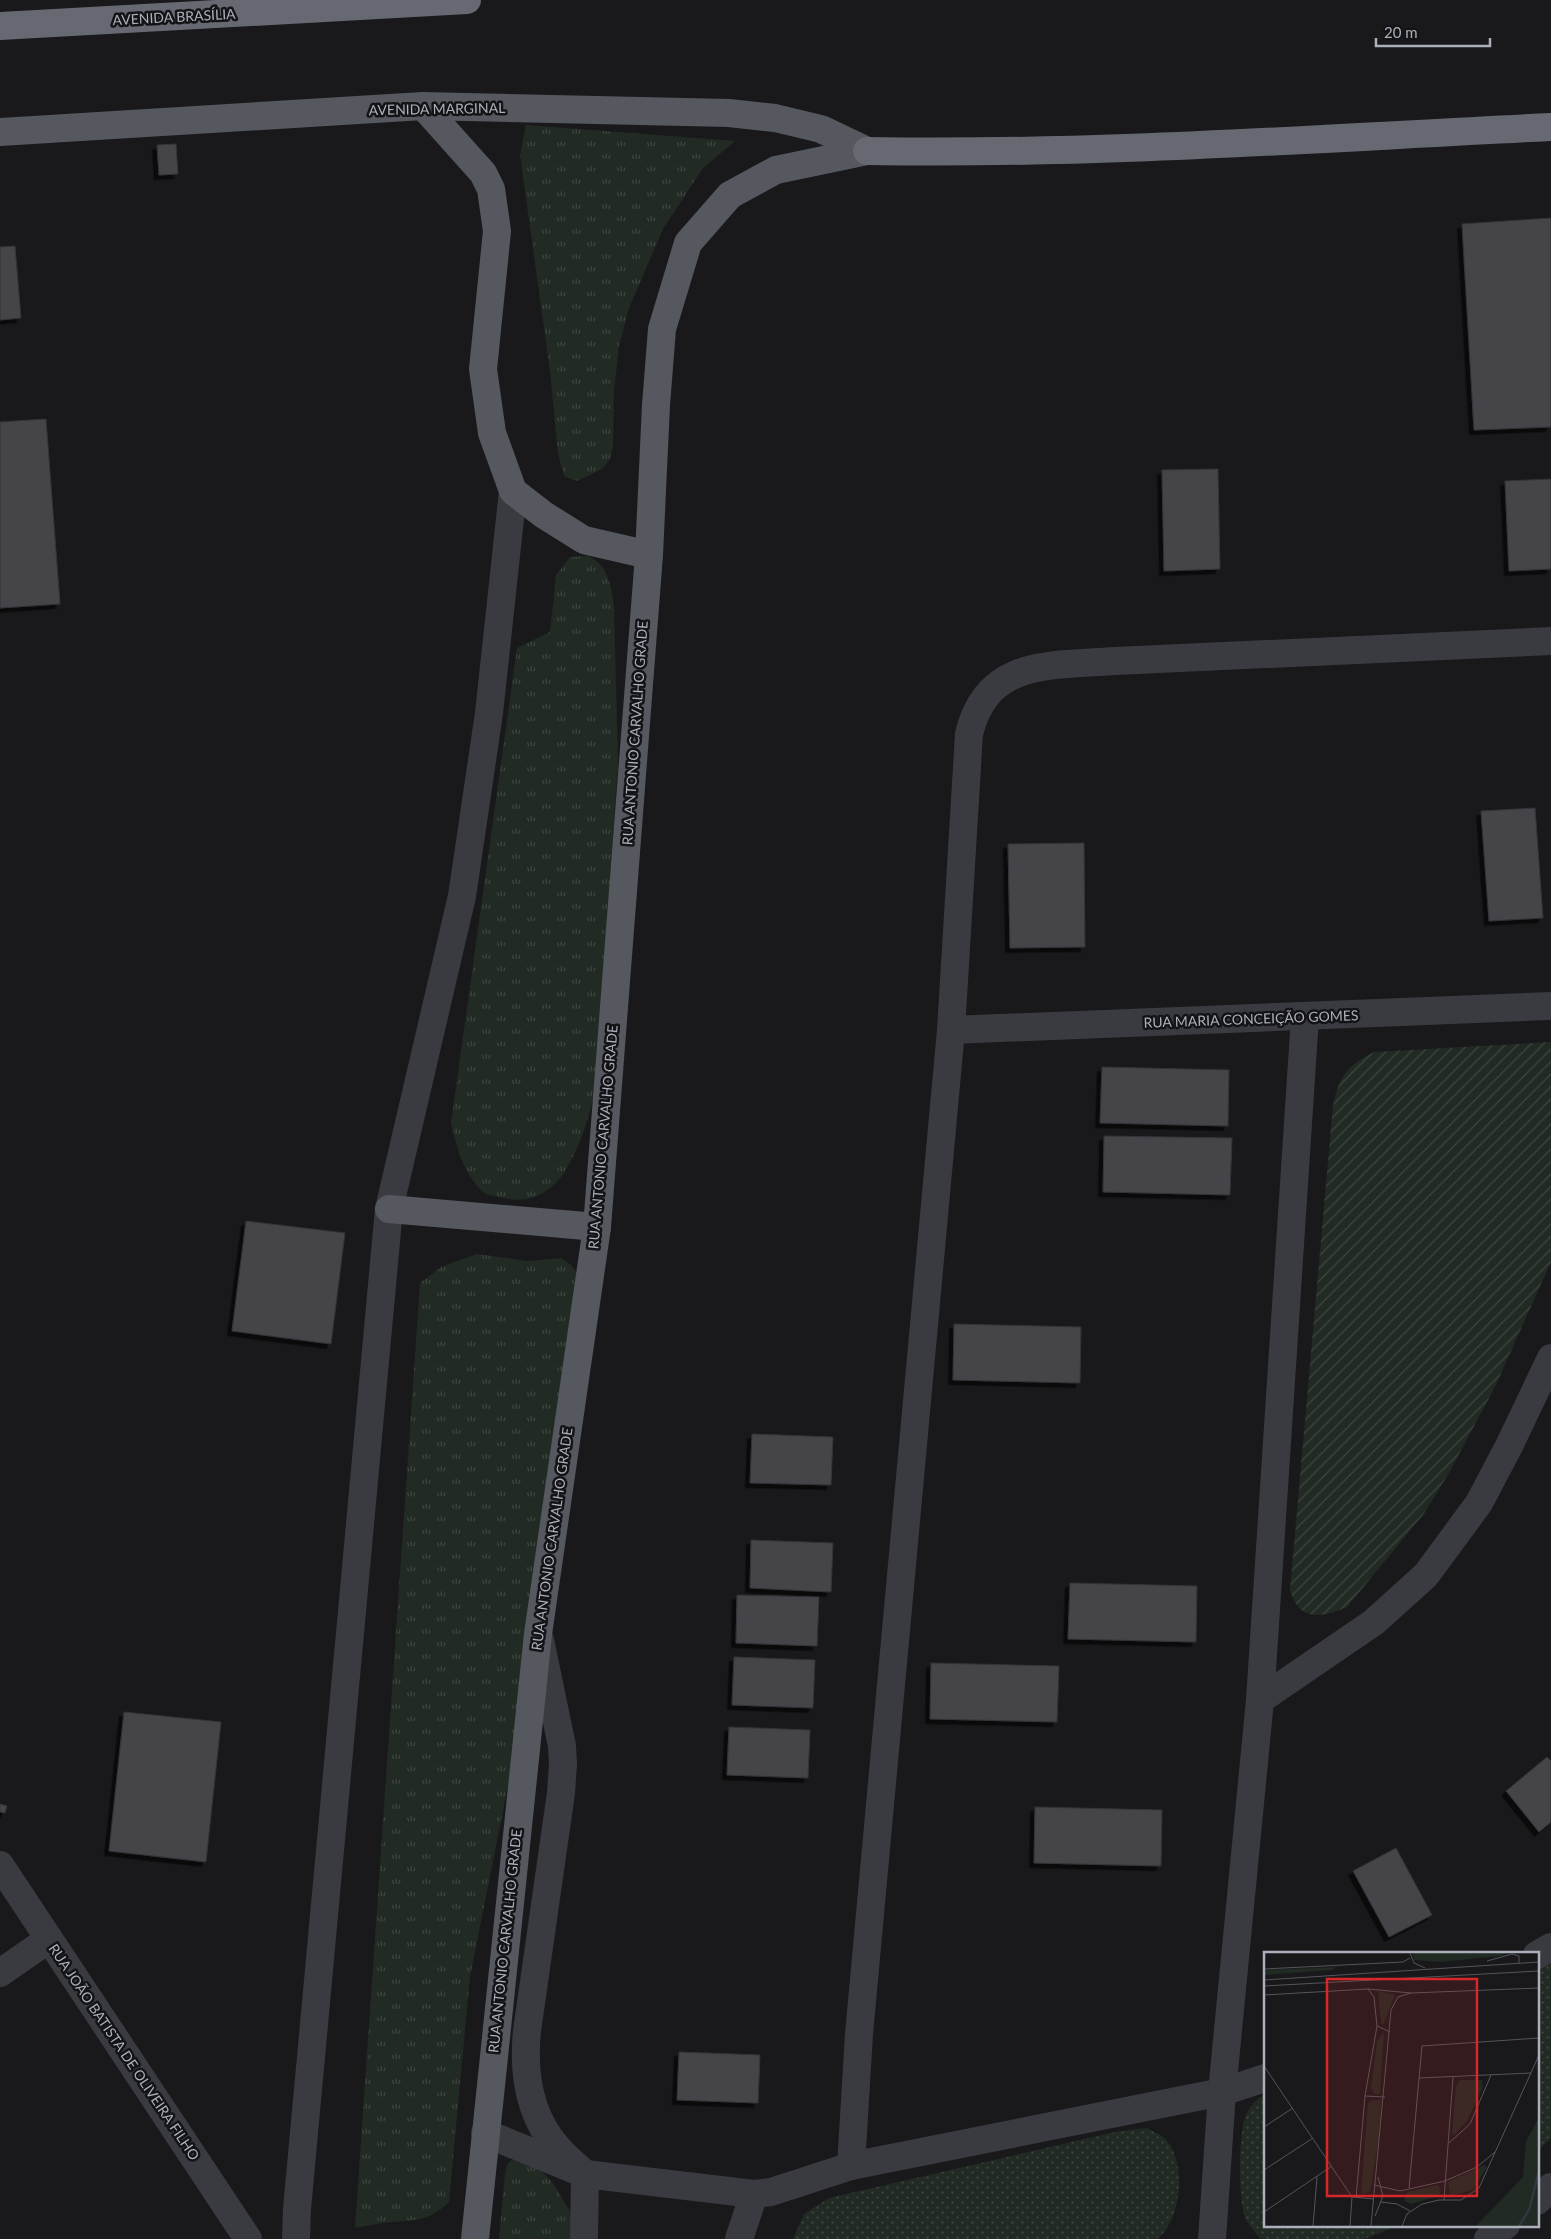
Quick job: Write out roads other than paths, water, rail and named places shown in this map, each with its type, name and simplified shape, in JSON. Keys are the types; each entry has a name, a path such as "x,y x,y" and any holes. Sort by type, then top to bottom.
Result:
{"highway":[{"name":"AVENIDA BRASÍLIA","path":"0,26 467,0"},
{"path":"868,151 1087,150 1551,127"}],"main road":[{"name":"AVENIDA MARGINAL","path":"0,132 423,106 729,113 775,118 821,129 868,151"},
{"path":"423,106 483,173 491,189 497,230 483,370 492,433 513,491 544,515 584,540 649,555"},
{"name":"RUA ANTONIO CARVALHO GRADE","path":"475,2239 538,1634 597,1227 649,555 656,405 662,329 688,243 730,195 776,170 868,151"},
{"path":"389,1209 597,1227"}],"street":[{"path":"296,2239 297,2209 389,1209 462,896 490,713 513,491"},
{"path":"851,2166 859,2034 950,1030 968,734 973,715 995,686 1018,672 1047,666 1115,660 1551,641"},
{"name":"RUA MARIA CONCEIÇÃO GOMES","path":"950,1030 1551,1006"},
{"path":"1212,2239 1222,2092 1260,1700 1305,1017"},
{"path":"1260,1700 1374,1622 1426,1574 1479,1503 1509,1446 1551,1358"},
{"path":"538,1634 562,1746 563,1764 527,2031 524,2069 531,2097 545,2130 556,2147 585,2174 584,2239"},
{"name":"RUA JOÃO BATISTA DE OLIVEIRA FILHO","path":"0,1865 248,2239"},
{"path":"0,1973 49,1938"},
{"path":"1538,1954 1551,1948"},
{"path":"485,2133 585,2174 754,2194 771,2192 851,2166 1222,2092 1264,2078"},
{"path":"1538,2200 1551,2187"},
{"path":"740,2239 754,2194"},
{"path":"1488,2239 1505,2226"}]}
